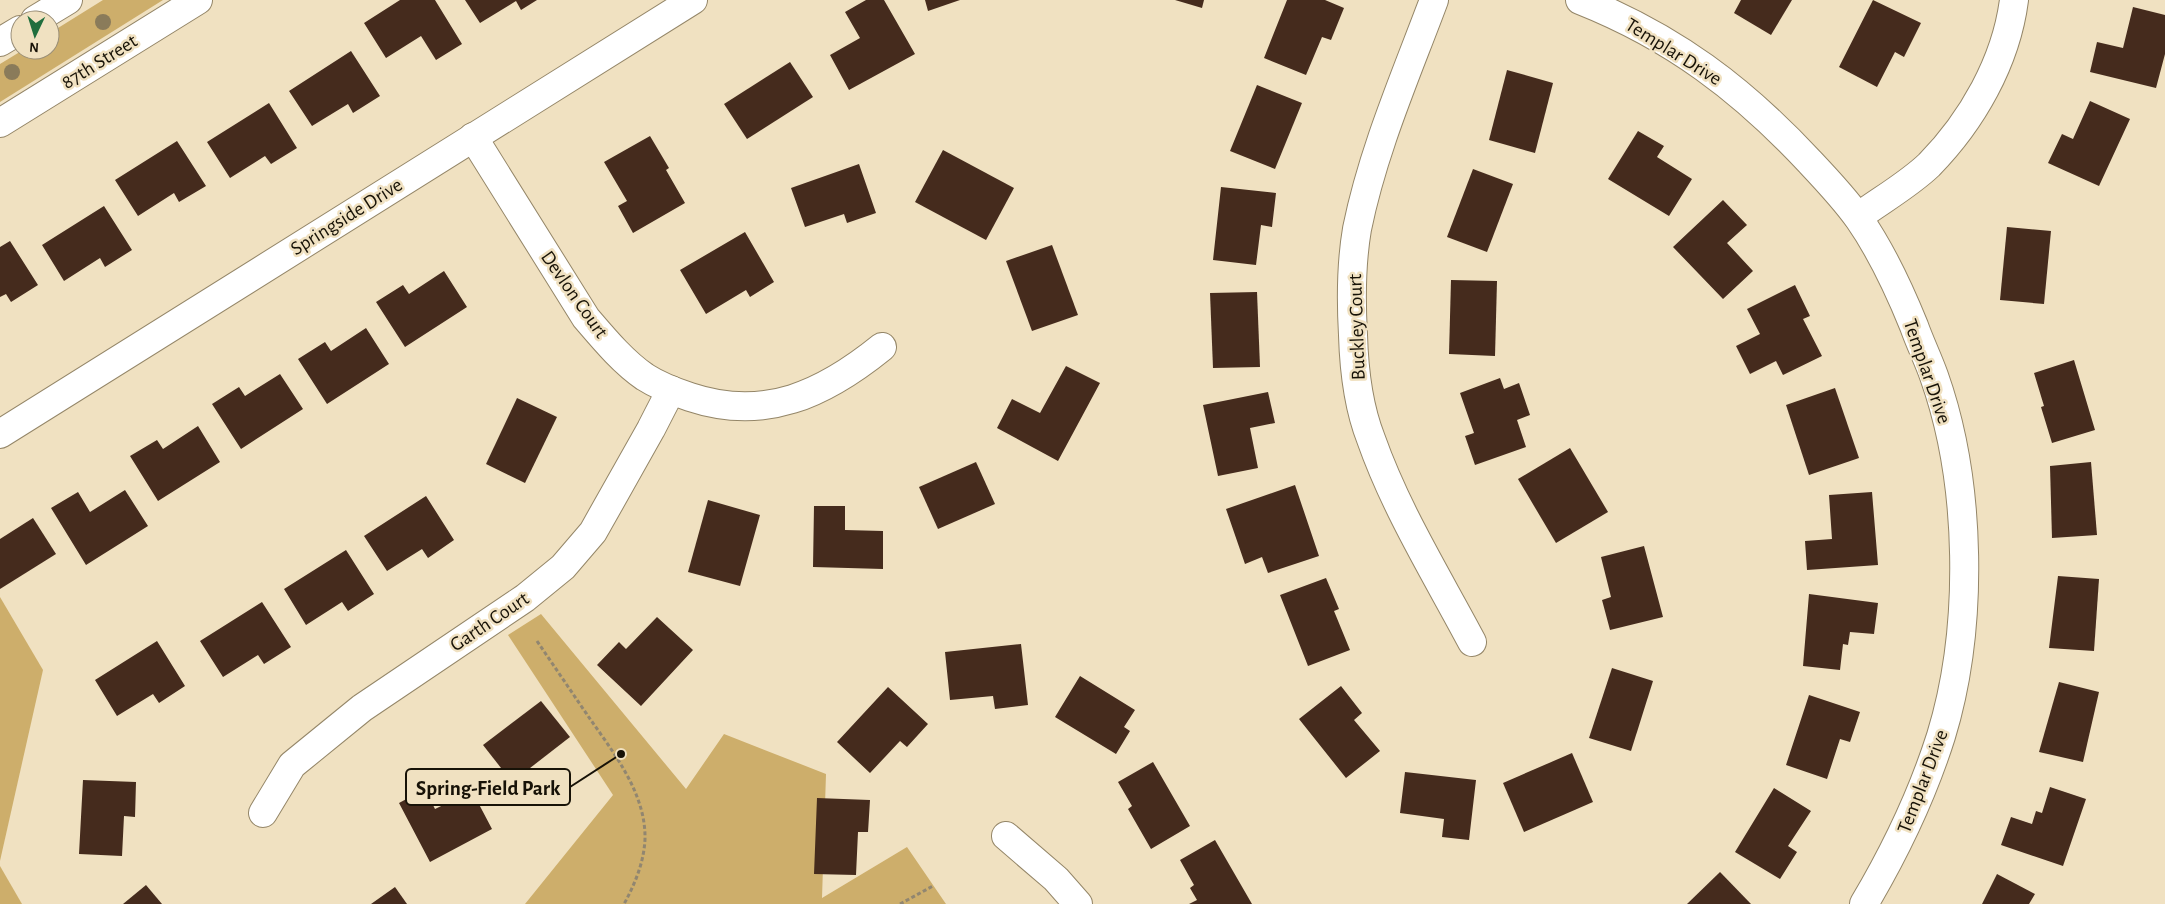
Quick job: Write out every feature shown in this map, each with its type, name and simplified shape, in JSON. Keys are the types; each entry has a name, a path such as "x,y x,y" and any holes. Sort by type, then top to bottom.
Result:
{"street":[{"path":"52,10 68,0"},
{"name":"87th Street","path":"0,123 198,0"},
{"name":"Springside Drive","path":"0,434 693,0"},
{"name":"Buckley Court","path":"1434,0 1374,162 1357,230 1352,292 1354,362 1359,397 1370,437 1388,484 1472,642"},
{"name":"Templar Drive","path":"1580,0 1654,35 1720,77 1772,121 1858,217 1874,243 1901,296 1934,377 1944,412 1958,480 1964,551 1962,618 1957,663 1942,734 1921,795 1892,857 1864,904"},
{"path":"1858,217 1928,165 1962,128 1989,82 2004,45 2014,0"},
{"name":"Devlon Court","path":"474,136 586,318 605,340 645,377 670,390 708,403 739,408 769,406 793,400 834,382 882,348"},
{"name":"Garth Court","path":"263,813 292,765 362,708 526,598 563,567 593,532 652,429 670,390"},
{"path":"1006,836 1056,879 1078,904"}],"path":[{"path":"537,640 622,767 636,797 643,818 645,839 641,864 633,888 624,904"},
{"path":"900,904 933,886"}],"shaded area":[{"path":"103,0 163,0 0,102 0,64 10,58 10,60 60,60 60,27"},
{"path":"0,597 43,670 0,861"},
{"path":"541,614 686,789 724,734 826,774 822,898 907,847 946,904 525,904 613,795 508,635"},
{"path":"0,866 22,904 0,904"}],"building":[{"path":"400,0 435,0 462,44 436,60 421,36 386,58 364,23"},
{"path":"465,0 537,0 521,10 516,1 480,23"},
{"path":"866,0 884,0 915,54 849,90 830,55 860,38 845,12"},
{"path":"925,0 960,0 928,11"},
{"path":"1175,0 1204,0 1202,8"},
{"path":"1287,0 1325,0 1344,8 1331,40 1322,37 1306,75 1264,58"},
{"path":"1741,0 1792,0 1771,35 1734,13"},
{"path":"1873,0 1921,23 1904,57 1895,52 1877,87 1839,67"},
{"path":"2133,7 2165,15 2165,54 2156,88 2090,72 2097,42 2123,48"},
{"path":"351,51 380,96 353,113 348,104 312,126 289,91"},
{"path":"790,62 813,97 747,139 724,104"},
{"path":"1507,70 1553,83 1535,153 1489,140"},
{"path":"1257,85 1302,103 1275,169 1230,151"},
{"path":"2090,101 2130,119 2099,186 2048,163 2062,134 2073,139"},
{"path":"269,103 297,148 271,164 265,156 230,178 207,142"},
{"path":"1638,131 1664,146 1657,157 1692,179 1669,216 1608,179"},
{"path":"650,136 669,168 666,170 685,203 633,233 618,206 627,201 604,162"},
{"path":"177,141 206,186 179,202 174,193 138,216 115,180"},
{"path":"943,150 1014,188 986,240 915,202"},
{"path":"859,164 876,213 847,223 844,214 805,227 791,188"},
{"path":"1473,169 1513,184 1487,252 1447,237"},
{"path":"1221,187 1276,193 1272,227 1261,225 1256,265 1213,260"},
{"path":"1723,200 1747,225 1727,243 1753,271 1723,299 1673,247"},
{"path":"104,206 132,250 105,267 100,258 64,281 42,245"},
{"path":"2007,227 2051,231 2044,304 2000,300"},
{"path":"745,232 774,282 750,297 746,290 706,314 680,270"},
{"path":"10,241 38,285 11,302 6,294 0,297 0,247"},
{"path":"1052,245 1078,315 1032,331 1006,261"},
{"path":"444,271 467,307 405,347 376,302 403,285 409,294"},
{"path":"1451,280 1497,281 1495,356 1449,354"},
{"path":"1795,285 1810,316 1803,319 1822,356 1783,375 1776,361 1750,374 1736,346 1760,334 1747,309"},
{"path":"1257,292 1260,367 1213,368 1210,293"},
{"path":"366,328 389,364 327,404 298,359 325,342 331,351"},
{"path":"2074,360 2095,430 2052,443 2041,407 2044,406 2034,373"},
{"path":"1066,366 1100,383 1058,461 997,428 1012,399 1040,413"},
{"path":"280,374 303,409 241,449 212,404 239,387 245,396"},
{"path":"1500,378 1504,389 1519,383 1530,415 1517,420 1526,447 1475,465 1465,436 1474,433 1460,393"},
{"path":"1835,388 1859,458 1809,475 1786,405"},
{"path":"1268,392 1275,423 1250,428 1258,468 1218,476 1203,405"},
{"path":"517,398 557,417 525,483 486,464"},
{"path":"198,426 220,462 158,501 130,456 157,440 163,449"},
{"path":"1570,448 1608,512 1556,543 1518,479"},
{"path":"976,462 995,504 938,529 919,487"},
{"path":"2091,462 2097,535 2052,538 2050,466"},
{"path":"1295,485 1319,556 1268,573 1262,557 1245,564 1226,509"},
{"path":"125,490 148,526 86,565 51,508 78,492 90,512"},
{"path":"1872,492 1878,565 1807,570 1805,541 1832,539 1829,495"},
{"path":"426,496 454,540 428,558 422,549 387,571 364,536"},
{"path":"708,500 760,515 740,586 688,572"},
{"path":"814,506 845,506 845,530 883,531 883,569 813,567"},
{"path":"33,518 56,554 0,589 0,539"},
{"path":"1644,546 1663,617 1610,630 1602,600 1611,597 1601,557"},
{"path":"346,550 374,594 348,611 342,602 306,625 284,589"},
{"path":"2058,576 2099,579 2094,651 2049,648"},
{"path":"1326,578 1339,609 1334,611 1350,650 1308,666 1280,595"},
{"path":"1809,594 1878,603 1874,634 1850,632 1848,645 1843,644 1840,670 1803,666"},
{"path":"262,602 291,647 264,664 258,655 223,677 200,641"},
{"path":"657,617 693,650 641,706 597,665 619,642 626,649"},
{"path":"157,641 185,686 159,703 153,694 117,716 95,680"},
{"path":"1021,644 1028,705 995,709 993,696 950,700 945,652"},
{"path":"1612,668 1653,681 1631,751 1589,738"},
{"path":"1080,676 1135,710 1124,727 1130,731 1116,754 1055,717"},
{"path":"2059,682 2099,692 2083,762 2039,752"},
{"path":"1341,686 1362,713 1354,720 1380,751 1346,778 1299,719"},
{"path":"888,687 928,724 907,747 900,741 870,773 837,742"},
{"path":"1809,695 1860,712 1850,742 1840,739 1827,779 1786,765"},
{"path":"541,701 570,737 512,782 483,745"},
{"path":"1572,753 1593,802 1524,832 1503,783"},
{"path":"1153,762 1190,826 1151,849 1128,809 1132,806 1118,782"},
{"path":"1405,772 1476,780 1469,840 1442,837 1444,819 1400,813"},
{"path":"83,780 136,782 135,817 124,816 122,856 79,854"},
{"path":"2050,787 2086,799 2063,866 2001,845 2011,817 2032,824 2036,811 2042,813"},
{"path":"1774,788 1811,811 1788,846 1797,852 1780,879 1735,852"},
{"path":"425,789 435,809 472,791 492,829 430,862 399,803"},
{"path":"817,798 870,800 868,832 858,832 856,875 814,874"},
{"path":"1215,840 1252,904 1189,904 1197,900 1190,888 1194,885 1180,860"},
{"path":"1720,872 1751,904 1687,904"},
{"path":"1997,874 2035,894 2029,904 1982,904"},
{"path":"146,885 162,904 123,904"},
{"path":"395,887 407,904 371,904"}],"place":[{"name":"Spring-Field Park","path":"621,754"}]}
